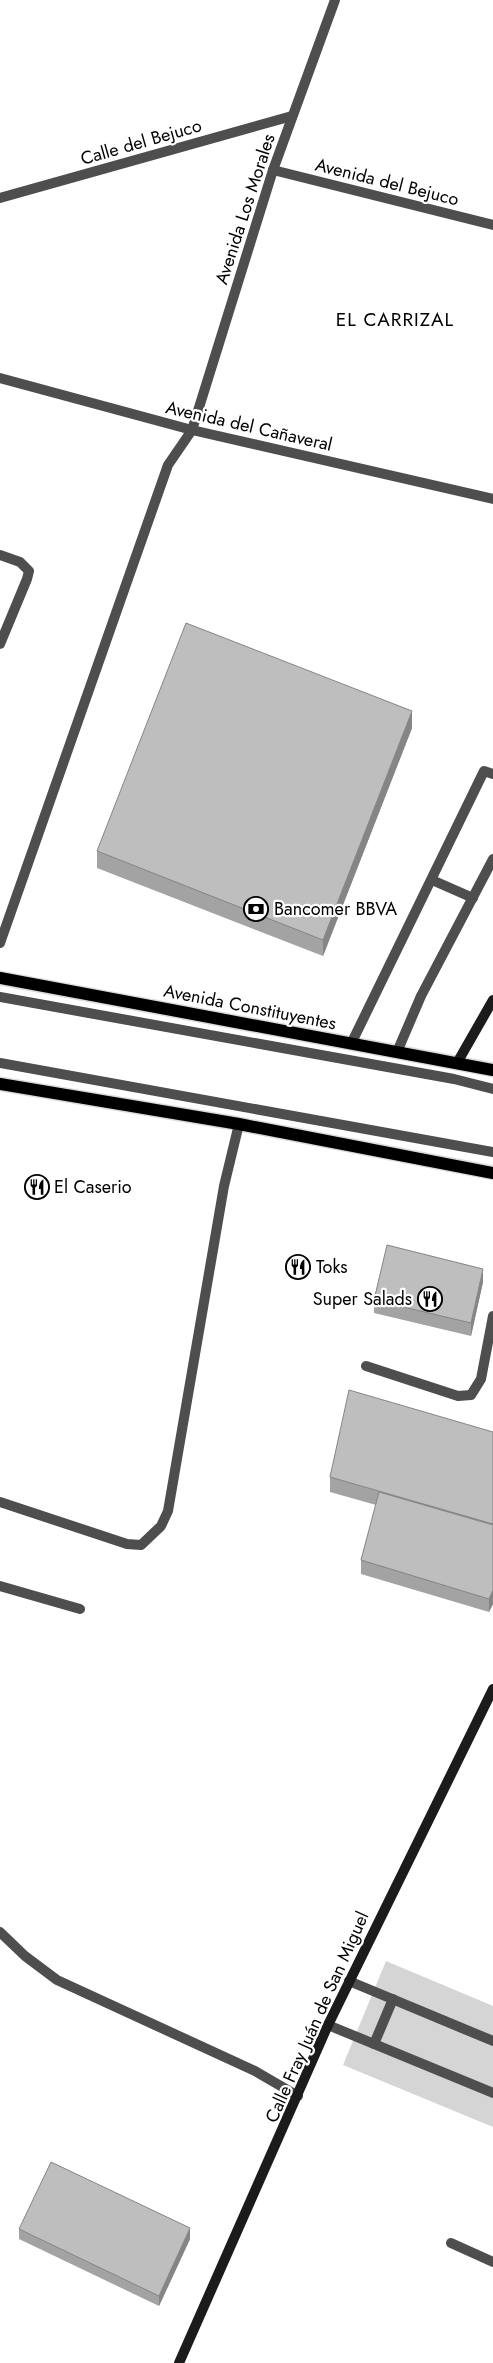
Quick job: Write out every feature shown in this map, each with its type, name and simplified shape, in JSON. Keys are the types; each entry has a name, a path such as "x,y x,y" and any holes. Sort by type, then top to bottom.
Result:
{"main road":[{"name":"Avenida Constituyentes","path":"0,978 493,1070"},
{"path":"457,1063 493,1000"},
{"path":"0,1084 239,1124 493,1173"},
{"name":"Calle Fray Juán de San Miguel","path":"179,2363 328,2025 493,1689"}],"street":[{"name":"Avenida Los Morales","path":"0,943 168,465 192,430 273,170 335,0"},
{"name":"Calle del Bejuco","path":"0,198 292,116"},
{"name":"Avenida del Bejuco","path":"273,170 493,225"},
{"name":"Avenida del Cañaveral","path":"0,378 192,430 493,498"},
{"path":"0,555 20,562 28,571 27,579 0,644"},
{"path":"352,1044 484,770 493,774"},
{"path":"397,1052 421,996 493,859"},
{"path":"432,880 473,898"},
{"path":"0,997 454,1080 493,1089"},
{"path":"0,1063 493,1152"},
{"path":"0,1502 127,1544 141,1545 161,1526 168,1511 224,1186 239,1124"},
{"path":"366,1366 458,1396 471,1395 481,1379 493,1316"},
{"path":"0,1586 80,1609"},
{"path":"0,1932 30,1960 57,1980 255,2071 298,2096"},
{"path":"349,1981 493,2041"},
{"path":"374,2044 393,1999"},
{"path":"328,2025 493,2094"},
{"path":"451,2243 493,2262"}],"shaded area":[{"path":"386,1961 493,2006 493,2127 343,2065"}],"building":[{"path":"186,623 412,711 323,940 97,851"},
{"path":"387,1245 483,1269 471,1323 374,1300"},
{"path":"349,1390 493,1432 493,1524 330,1477"},
{"path":"379,1492 493,1525 493,1590 489,1599 361,1560"},
{"path":"51,2162 190,2228 159,2296 19,2229"}],"place":[{"name":"Bancomer BBVA","path":"256,909"},
{"name":"El Caserio","path":"37,1187"},
{"name":"Toks","path":"298,1267"},
{"name":"Super Salads","path":"430,1299"}],"district":[{"name":"EL CARRIZAL","path":"395,319"}]}
